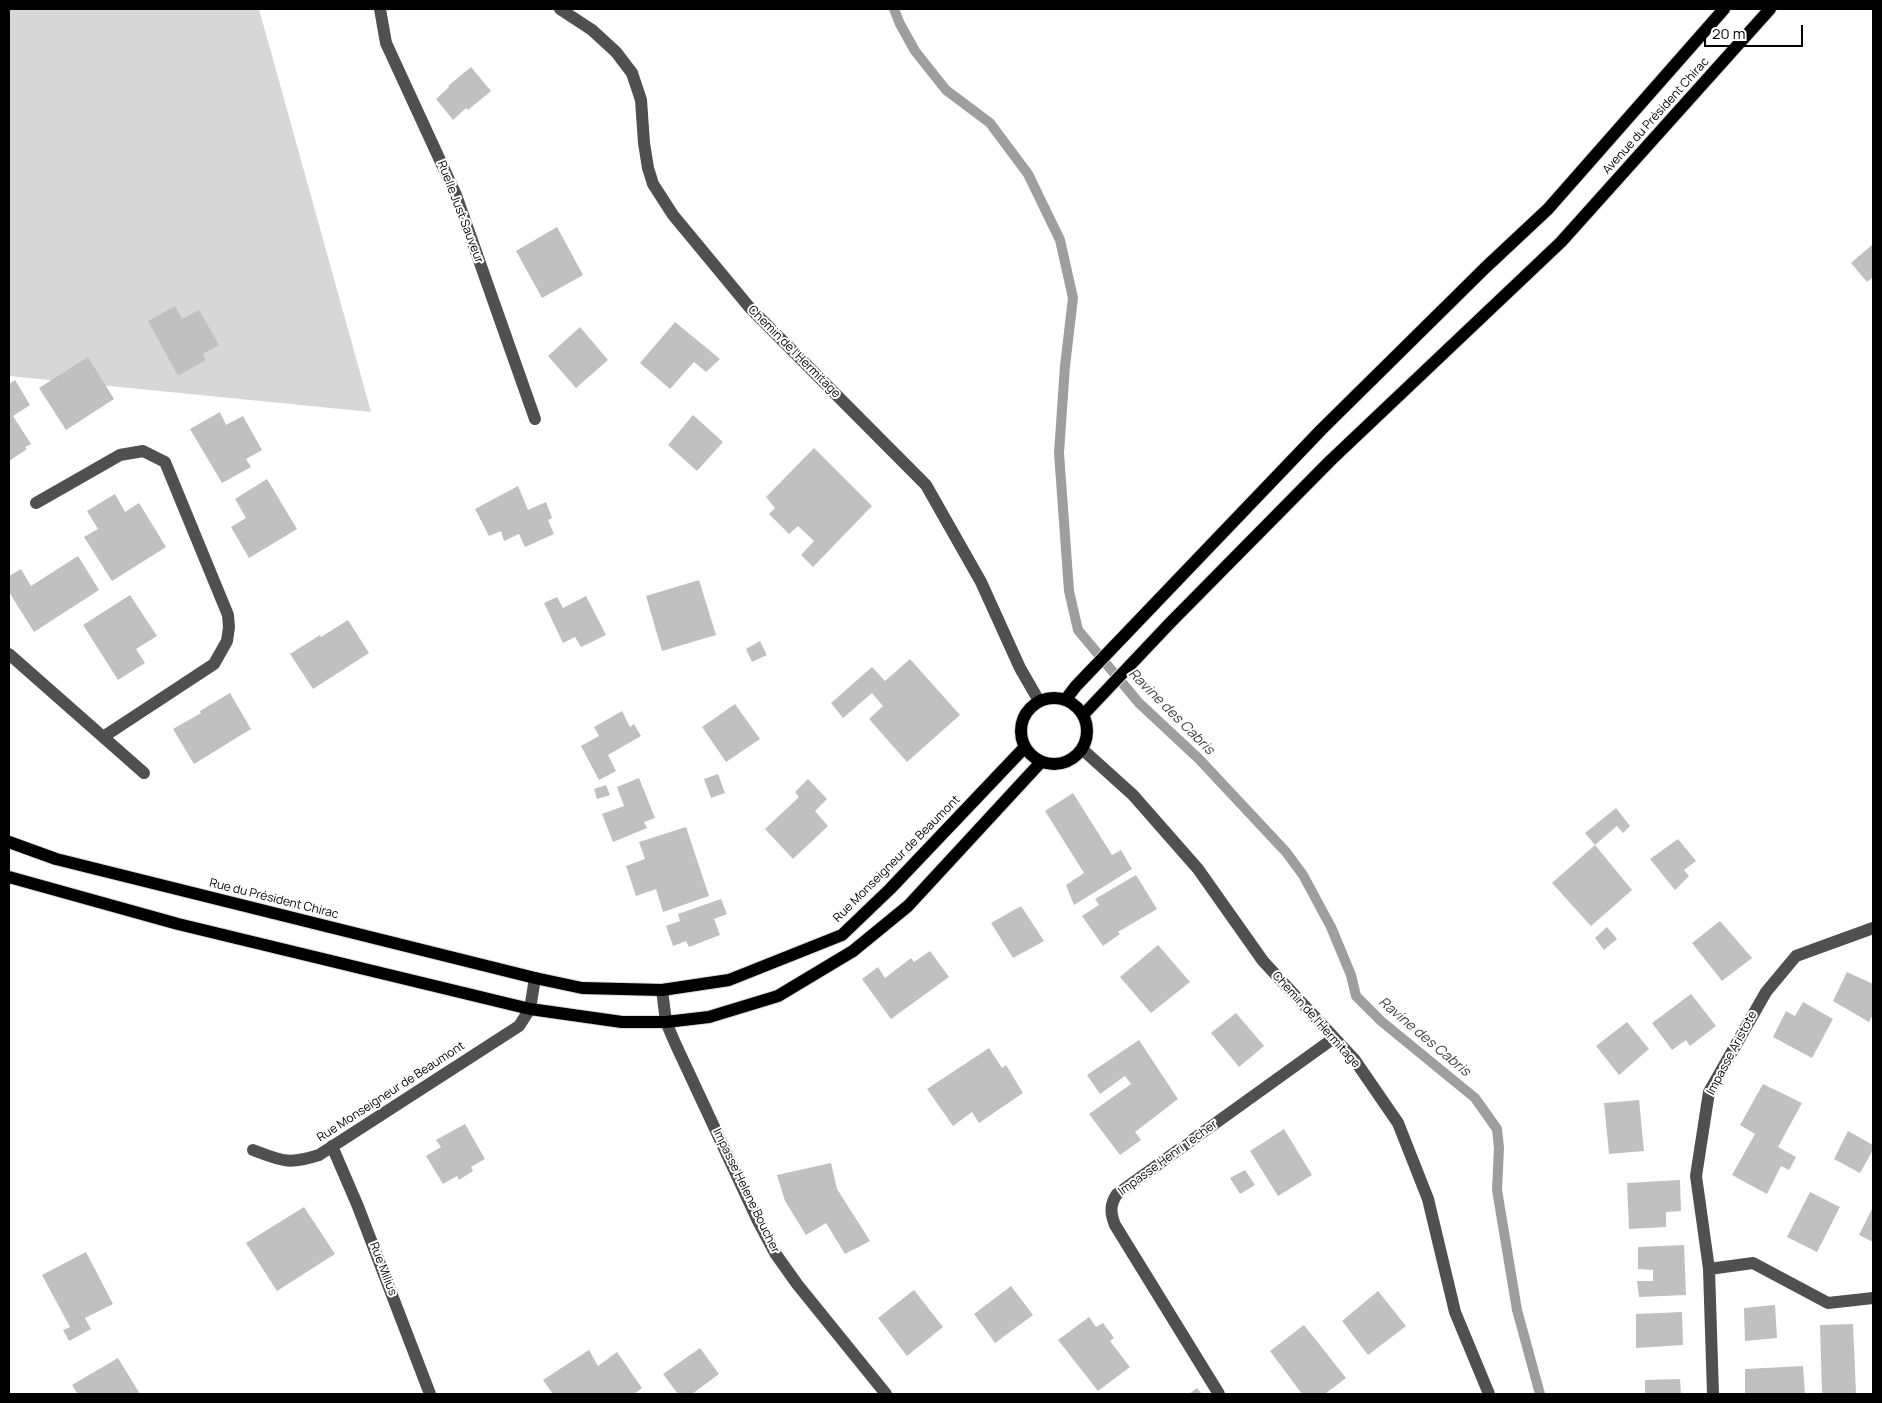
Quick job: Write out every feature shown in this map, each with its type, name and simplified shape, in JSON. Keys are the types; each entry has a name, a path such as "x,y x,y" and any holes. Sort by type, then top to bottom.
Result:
{"main road":[{"name":"Avenue du Président Chirac","path":"1066,699 1076,686 1152,609 1321,430 1485,268 1548,209 1724,9"},
{"name":"Avenue du Président Chirac","path":"1083,715 1170,623 1330,461 1561,242 1770,9"},
{"path":"1049,698 1066,699 1079,708 1083,715 1087,728 1086,739 1082,749 1074,758 1064,763 1052,764 1041,762 1032,756 1025,747 1021,737 1021,726 1024,716 1030,707 1039,701 1049,698"},
{"name":"Rue Monseigneur de Beaumont","path":"534,978 582,988 662,990 729,980 842,935 890,889 1025,747"},
{"path":"9,877 178,924 530,1009 622,1022 666,1022 708,1017 778,996 854,952 908,906 1041,762"},
{"name":"Rue du Président Chirac","path":"9,842 56,859 534,978"}],"street":[{"name":"Ruelle Just Sauveur","path":"380,9 386,43 456,195 535,418"},
{"name":"Chemin de l'Hermitage","path":"560,9 592,30 616,52 632,74 641,100 648,168 653,184 672,215 750,308 926,485 981,582 1020,668 1039,701"},
{"path":"36,503 120,455 143,451 164,462 228,615 227,641 214,664 103,737"},
{"path":"9,654 144,773"},
{"name":"Chemin de l'Hermitage","path":"1082,749 1133,795 1198,869 1263,961 1354,1059 1398,1123 1428,1199 1455,1312 1489,1394"},
{"name":"Impasse Aristote","path":"1713,1394 1709,1269 1696,1176 1709,1092 1766,992 1796,956 1873,928"},
{"path":"530,1009 534,978"},
{"name":"Impasse Helene Boucher","path":"662,990 666,1022 675,1043 758,1221 775,1253 797,1284 886,1394"},
{"name":"Rue Monseigneur de Beaumont","path":"253,1150 284,1161 302,1160 319,1155 519,1026 530,1009"},
{"name":"Impasse Henri Techer","path":"1219,1394 1114,1225 1111,1217 1112,1201 1117,1194 1334,1038"},
{"name":"Rue Milius","path":"332,1146 357,1204 430,1394"},
{"path":"1709,1269 1753,1263 1828,1303 1873,1298"}],"shaded area":[{"path":"9,9 259,9 371,412 9,376"}],"building":[{"path":"471,67 491,91 468,110 466,108 453,120 436,99"},
{"path":"557,227 583,275 542,298 516,251"},
{"path":"1873,244 1873,277 1867,282 1851,263"},
{"path":"175,306 182,319 199,310 219,345 203,354 206,360 178,376 148,321"},
{"path":"675,322 720,359 706,372 694,362 670,389 640,363"},
{"path":"580,327 608,360 576,388 548,356"},
{"path":"88,357 114,399 66,430 39,388"},
{"path":"15,380 30,405 13,416 31,444 25,447 27,449 9,461 9,384"},
{"path":"220,412 226,425 243,416 262,450 246,459 251,467 222,483 190,429"},
{"path":"693,415 723,442 697,471 668,445"},
{"path":"814,448 872,506 813,567 801,555 814,541 798,526 789,534 769,514 775,508 766,497"},
{"path":"267,479 297,529 249,558 231,527 246,518 235,499"},
{"path":"518,486 528,510 546,502 552,518 548,520 554,534 525,547 519,534 504,541 501,531 489,536 475,509"},
{"path":"115,494 125,512 139,503 166,547 112,581 84,537 98,529 87,511"},
{"path":"78,556 99,590 34,632 9,592 9,576 21,569 31,586"},
{"path":"699,580 716,635 662,651 646,596"},
{"path":"130,595 157,636 136,649 145,663 118,680 83,625"},
{"path":"586,596 606,635 581,647 575,637 563,643 544,603 557,597 563,608"},
{"path":"348,620 369,653 313,689 290,654"},
{"path":"760,641 767,655 752,662 746,649"},
{"path":"910,659 960,715 907,762 869,719 883,706 872,693 843,718 831,703 872,667 885,681"},
{"path":"230,693 251,729 194,764 173,729"},
{"path":"735,704 760,739 726,762 702,727"},
{"path":"622,711 630,727 634,724 641,736 608,755 616,771 599,780 581,746 599,736 594,727"},
{"path":"718,774 725,793 711,798 704,779"},
{"path":"639,778 655,818 644,822 647,828 613,842 602,814 624,806 617,787"},
{"path":"808,779 827,799 815,811 828,826 793,859 765,829 799,797 795,792"},
{"path":"606,785 610,795 597,799 594,789"},
{"path":"1073,793 1112,855 1121,850 1132,869 1074,905 1066,885 1084,873 1045,811"},
{"path":"1616,808 1630,826 1623,833 1617,826 1595,845 1585,833"},
{"path":"686,827 709,896 663,912 656,889 636,896 626,866 645,859 639,842"},
{"path":"1678,839 1696,861 1684,870 1689,876 1675,890 1650,859"},
{"path":"1595,845 1632,890 1591,926 1552,883"},
{"path":"1136,875 1157,909 1118,932 1120,934 1103,946 1082,916 1099,905 1095,899"},
{"path":"721,899 727,914 714,919 720,935 689,947 686,941 673,946 666,926 680,921 678,914"},
{"path":"1021,906 1044,941 1013,958 991,923"},
{"path":"1720,921 1752,958 1722,981 1692,943"},
{"path":"1607,927 1617,939 1604,950 1595,938"},
{"path":"1158,945 1190,982 1151,1013 1120,977"},
{"path":"930,951 949,977 891,1019 862,979 878,967 885,978 911,958 914,962"},
{"path":"1847,972 1873,984 1873,1015 1869,1022 1833,1001"},
{"path":"1691,994 1716,1026 1690,1046 1686,1040 1672,1050 1652,1023"},
{"path":"1803,1002 1833,1019 1812,1058 1773,1037 1786,1011 1795,1016"},
{"path":"1236,1013 1264,1046 1239,1067 1211,1033"},
{"path":"1627,1022 1649,1049 1619,1075 1596,1046"},
{"path":"1139,1040 1178,1099 1135,1132 1141,1140 1120,1155 1089,1114 1131,1084 1125,1076 1100,1094 1087,1075"},
{"path":"989,1048 1002,1068 1006,1065 1023,1093 979,1123 972,1112 953,1126 927,1089"},
{"path":"1763,1084 1802,1103 1778,1147 1796,1157 1789,1170 1781,1166 1767,1194 1732,1175 1755,1134 1740,1125"},
{"path":"1639,1100 1644,1151 1609,1154 1604,1103"},
{"path":"465,1124 485,1159 471,1167 473,1171 459,1180 457,1176 443,1184 426,1156 441,1147 436,1140"},
{"path":"1284,1129 1312,1175 1278,1196 1250,1151"},
{"path":"1848,1131 1873,1145 1873,1150 1860,1173 1834,1159"},
{"path":"831,1163 837,1189 870,1241 845,1254 826,1223 806,1235 785,1201 777,1175"},
{"path":"1245,1170 1255,1185 1240,1194 1230,1178"},
{"path":"1680,1180 1681,1211 1666,1212 1666,1227 1629,1229 1627,1183"},
{"path":"1810,1192 1840,1207 1817,1252 1787,1237"},
{"path":"304,1207 335,1254 277,1291 246,1243"},
{"path":"1873,1207 1873,1242 1859,1235"},
{"path":"1684,1245 1686,1295 1639,1297 1637,1281 1653,1281 1653,1270 1638,1269 1638,1247"},
{"path":"86,1252 113,1304 85,1318 91,1329 69,1341 63,1330 70,1327 42,1275"},
{"path":"1011,1286 1033,1315 995,1343 974,1314"},
{"path":"914,1290 943,1327 907,1356 878,1318"},
{"path":"1378,1291 1406,1326 1368,1355 1342,1321"},
{"path":"1775,1305 1777,1338 1745,1341 1744,1308"},
{"path":"1682,1312 1683,1345 1636,1348 1636,1314"},
{"path":"1089,1317 1096,1327 1103,1323 1114,1338 1110,1341 1130,1367 1098,1391 1058,1340"},
{"path":"1853,1324 1856,1394 1822,1394 1820,1325"},
{"path":"1304,1325 1346,1378 1325,1394 1302,1394 1270,1351"},
{"path":"700,1348 719,1374 692,1394 678,1394 663,1374"},
{"path":"589,1350 598,1366 617,1352 642,1388 634,1394 553,1394 543,1380"},
{"path":"118,1358 140,1394 78,1394 72,1385"},
{"path":"1803,1366 1805,1394 1745,1394 1745,1369"},
{"path":"1680,1379 1681,1394 1645,1394 1645,1380"},
{"path":"1197,1388 1202,1394 1189,1394"}],"waterway":[{"name":"Ravine des Cabris","path":"894,9 915,51 946,90 990,123 1028,174 1060,240 1073,298 1065,366 1059,453 1069,591 1078,630 1139,703 1199,759 1286,852 1303,875 1331,927 1351,975 1356,996 1381,1021 1475,1098 1497,1129 1499,1148 1497,1190 1517,1310 1540,1394"}]}
